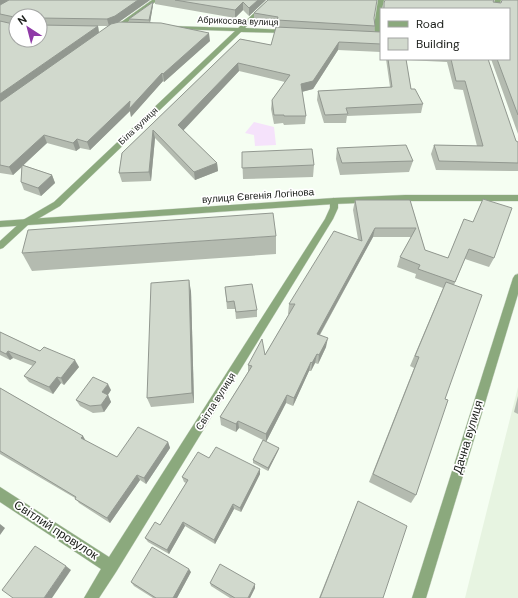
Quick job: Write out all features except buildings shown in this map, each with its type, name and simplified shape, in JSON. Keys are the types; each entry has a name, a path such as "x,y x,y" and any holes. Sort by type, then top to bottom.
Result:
{"street":[{"path":"110,30 119,26 155,0"},
{"name":"Біла вулиця","path":"0,246 26,222 57,204 271,0"},
{"path":"370,36 379,37 377,26 381,0"},
{"path":"119,26 126,26"},
{"name":"Абрикосова вулиця","path":"165,27 294,32"},
{"name":"вулиця Євгенія Логінова","path":"0,224 334,201 405,198 518,198"},
{"name":"Світла вулиця","path":"91,598 112,567 329,218 334,208 334,201"},
{"name":"Дачна вулиця","path":"419,598 518,278"},
{"name":"Світлий провулок","path":"0,494 112,567"}],"shaded area":[{"path":"254,122 274,127 276,145 255,146 254,135 245,133"},
{"path":"518,387 518,598 465,598 490,498"}]}
